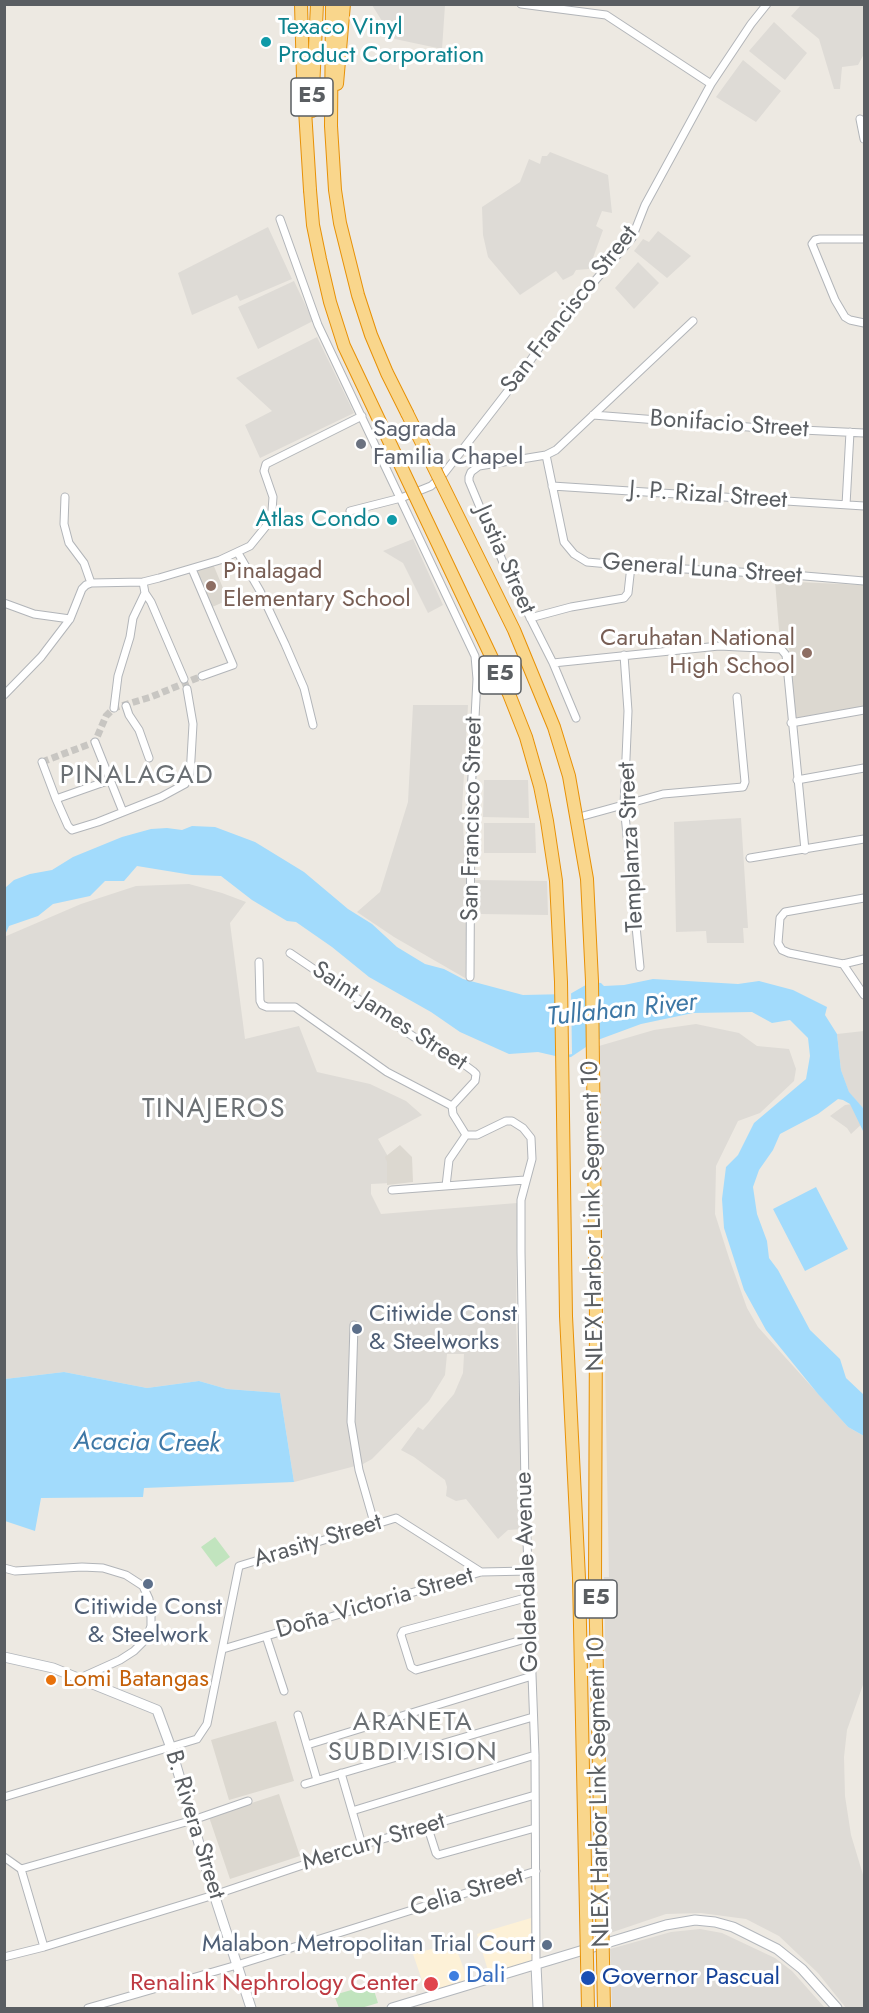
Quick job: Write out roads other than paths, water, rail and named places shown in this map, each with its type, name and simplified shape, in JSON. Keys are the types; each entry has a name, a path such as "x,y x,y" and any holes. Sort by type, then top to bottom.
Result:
{"highway":[{"path":"301,4 310,190"},
{"name":"NLEX Harbor Link Segment 10","path":"317,4 310,190 313,225 330,302 344,346 509,694 529,747 540,786 556,881 561,982 566,1316 579,1578 588,2008"},
{"name":"NLEX Harbor Link Segment 10","path":"332,4 330,94 335,190 346,253 371,336 387,373 514,630 554,727 569,776 587,879 592,981 596,1320 595,1578 604,2008"},
{"path":"335,190 338,81 344,4"}],"street":[{"path":"521,4 606,15 711,84"},
{"name":"San Francisco Street","path":"401,498 431,486 442,476 521,374 548,335 632,238 645,205 711,84 767,4"},
{"path":"860,119 864,139"},
{"name":"San Francisco Street","path":"280,219 318,325 475,656 477,679 471,795 470,977"},
{"path":"864,239 820,239 815,240 812,244 835,300 845,316 850,320 864,323"},
{"path":"546,455 556,450 693,321"},
{"name":"Bonifacio Street","path":"593,415 761,428 864,433"},
{"path":"4,695 41,657 70,619 82,589 90,584 143,582 192,569 238,553 250,546 267,525 271,516 273,497 264,471 266,464 362,416"},
{"path":"846,505 850,432"},
{"name":"General Luna Street","path":"546,455 563,537 570,550 580,559 592,563 864,581"},
{"name":"Justia Street","path":"546,455 479,466 471,472 469,481 507,572 553,663 576,718"},
{"name":"J. P. Rizal Street","path":"552,486 864,506"},
{"path":"65,497 63,520 69,543 84,563 90,584"},
{"path":"350,511 401,498"},
{"path":"238,553 260,591 285,644 303,688 313,725"},
{"path":"530,618 571,607 624,598 628,593 631,566"},
{"path":"192,569 233,665 202,676"},
{"path":"143,582 145,593 184,679"},
{"path":"114,708 118,676 130,637 133,618 145,593"},
{"path":"4,603 34,614 70,619"},
{"path":"553,663 719,646 781,649 786,655 805,850"},
{"name":"Templanza Street","path":"624,655 628,711 624,805 640,967"},
{"path":"42,762 56,799 72,830 177,790 190,776 194,724 187,689"},
{"path":"583,816 663,794 742,787 745,782 737,697"},
{"path":"126,705 129,715 139,730 148,758"},
{"path":"791,723 864,710"},
{"path":"95,742 123,812"},
{"path":"797,780 864,768"},
{"path":"56,799 110,780"},
{"path":"750,858 864,839"},
{"path":"864,898 785,912 780,918 777,943 782,951 843,964 864,959"},
{"name":"Saint James Street","path":"290,953 414,1037 450,1054 476,1074 475,1081 452,1106 453,1114 466,1135"},
{"path":"259,962 262,1005 295,1007 387,1071 452,1106"},
{"path":"843,964 864,994"},
{"path":"392,1190 446,1186 525,1180 532,1159 531,1138 523,1128 512,1121 506,1121 477,1135 466,1135 449,1160 446,1186"},
{"name":"Goldendale Avenue","path":"525,1180 521,1200 521,1307 529,1638 535,1755 536,1965"},
{"path":"354,1325 351,1422 359,1470 374,1519"},
{"name":"Arasity Street","path":"171,1748 197,1739 207,1724 239,1566 396,1518 481,1572"},
{"path":"4,1568 15,1571 103,1568 126,1575 143,1586 149,1599 151,1614 151,1626 146,1640 134,1651 80,1678 53,1668 4,1657"},
{"name":"Doña Victoria Street","path":"222,1649 481,1572 529,1570"},
{"path":"529,1597 402,1633 413,1670 529,1638"},
{"path":"266,1636 284,1691"},
{"path":"307,1745 532,1677"},
{"name":"B. Rivera Street","path":"80,1678 157,1710 171,1748 214,1894 251,2008"},
{"path":"298,1715 317,1780"},
{"path":"305,1784 533,1717"},
{"path":"4,1797 171,1748"},
{"path":"352,1811 535,1755"},
{"path":"341,1773 362,1845"},
{"name":"Mercury Street","path":"4,1957 44,1947 214,1894 362,1845 535,1795"},
{"path":"21,1869 248,1802"},
{"path":"427,1826 438,1855 535,1828"},
{"path":"4,1857 21,1869 44,1947"},
{"name":"Celia Street","path":"88,2008 237,1965 536,1871"},
{"path":"392,2008 684,1921 710,1921 741,1930 777,1948 809,1976 837,2008"},
{"path":"536,1965 537,2008"}],"water":[{"name":"Tullahan River","path":"192,826 215,827 255,842 304,872 348,909 372,924 397,947 425,964 444,969 463,979 523,995 570,994 591,982 601,983 604,986 624,985 653,979 738,984 759,981 793,990 827,1007 825,1015 837,1034 841,1070 849,1092 864,1109 864,1133 850,1104 838,1099 818,1114 780,1134 773,1150 759,1170 753,1187 757,1214 767,1241 769,1258 778,1270 810,1330 840,1359 846,1378 864,1395 864,1436 848,1427 766,1330 744,1290 724,1228 722,1199 726,1167 738,1155 754,1123 806,1079 810,1056 808,1038 790,1020 772,1023 752,1012 693,1013 641,1024 595,1041 571,1057 564,1058 538,1052 509,1054 460,1032 431,1012 369,977 296,922 287,921 252,900 221,876 192,875 137,866 124,881 105,881 90,896 53,904 38,916 9,926 5,935 5,888 14,880 52,870 73,857 122,837 151,829 182,830"},
{"path":"816,1187 848,1249 805,1271 773,1209"},
{"name":"Acacia Creek","path":"64,1372 147,1388 199,1381 227,1389 280,1393 294,1482 144,1488 143,1497 41,1498 35,1531 5,1521 5,1379"}],"tunnel":[{"path":"42,762 95,742 106,716 114,708 151,697 202,676"}],"railway":[{"path":"588,1978 589,2008"}],"place":[{"name":"Texaco Vinyl Product Corporation","path":"266,42"},
{"name":"Sagrada Familia Chapel","path":"361,444"},
{"name":"Atlas Condo","path":"392,520"},
{"name":"Pinalagad Elementary School","path":"211,586"},
{"name":"Caruhatan National High School","path":"807,653"},
{"name":"Citiwide Const & Steelworks","path":"357,1329"},
{"name":"Citiwide Const & Steelwork","path":"148,1584"},
{"name":"Lomi Batangas","path":"51,1680"},
{"name":"Malabon Metropolitan Trial Court","path":"547,1945"},
{"name":"Dali","path":"454,1976"},
{"name":"Governor Pascual","path":"588,1978"},
{"name":"Renalink Nephrology Center","path":"431,1984"}],"district":[{"name":"PINALAGAD","path":"137,777"},
{"name":"TINAJEROS","path":"214,1110"},
{"name":"ARANETA SUBDIVISION","path":"413,1738"}]}
